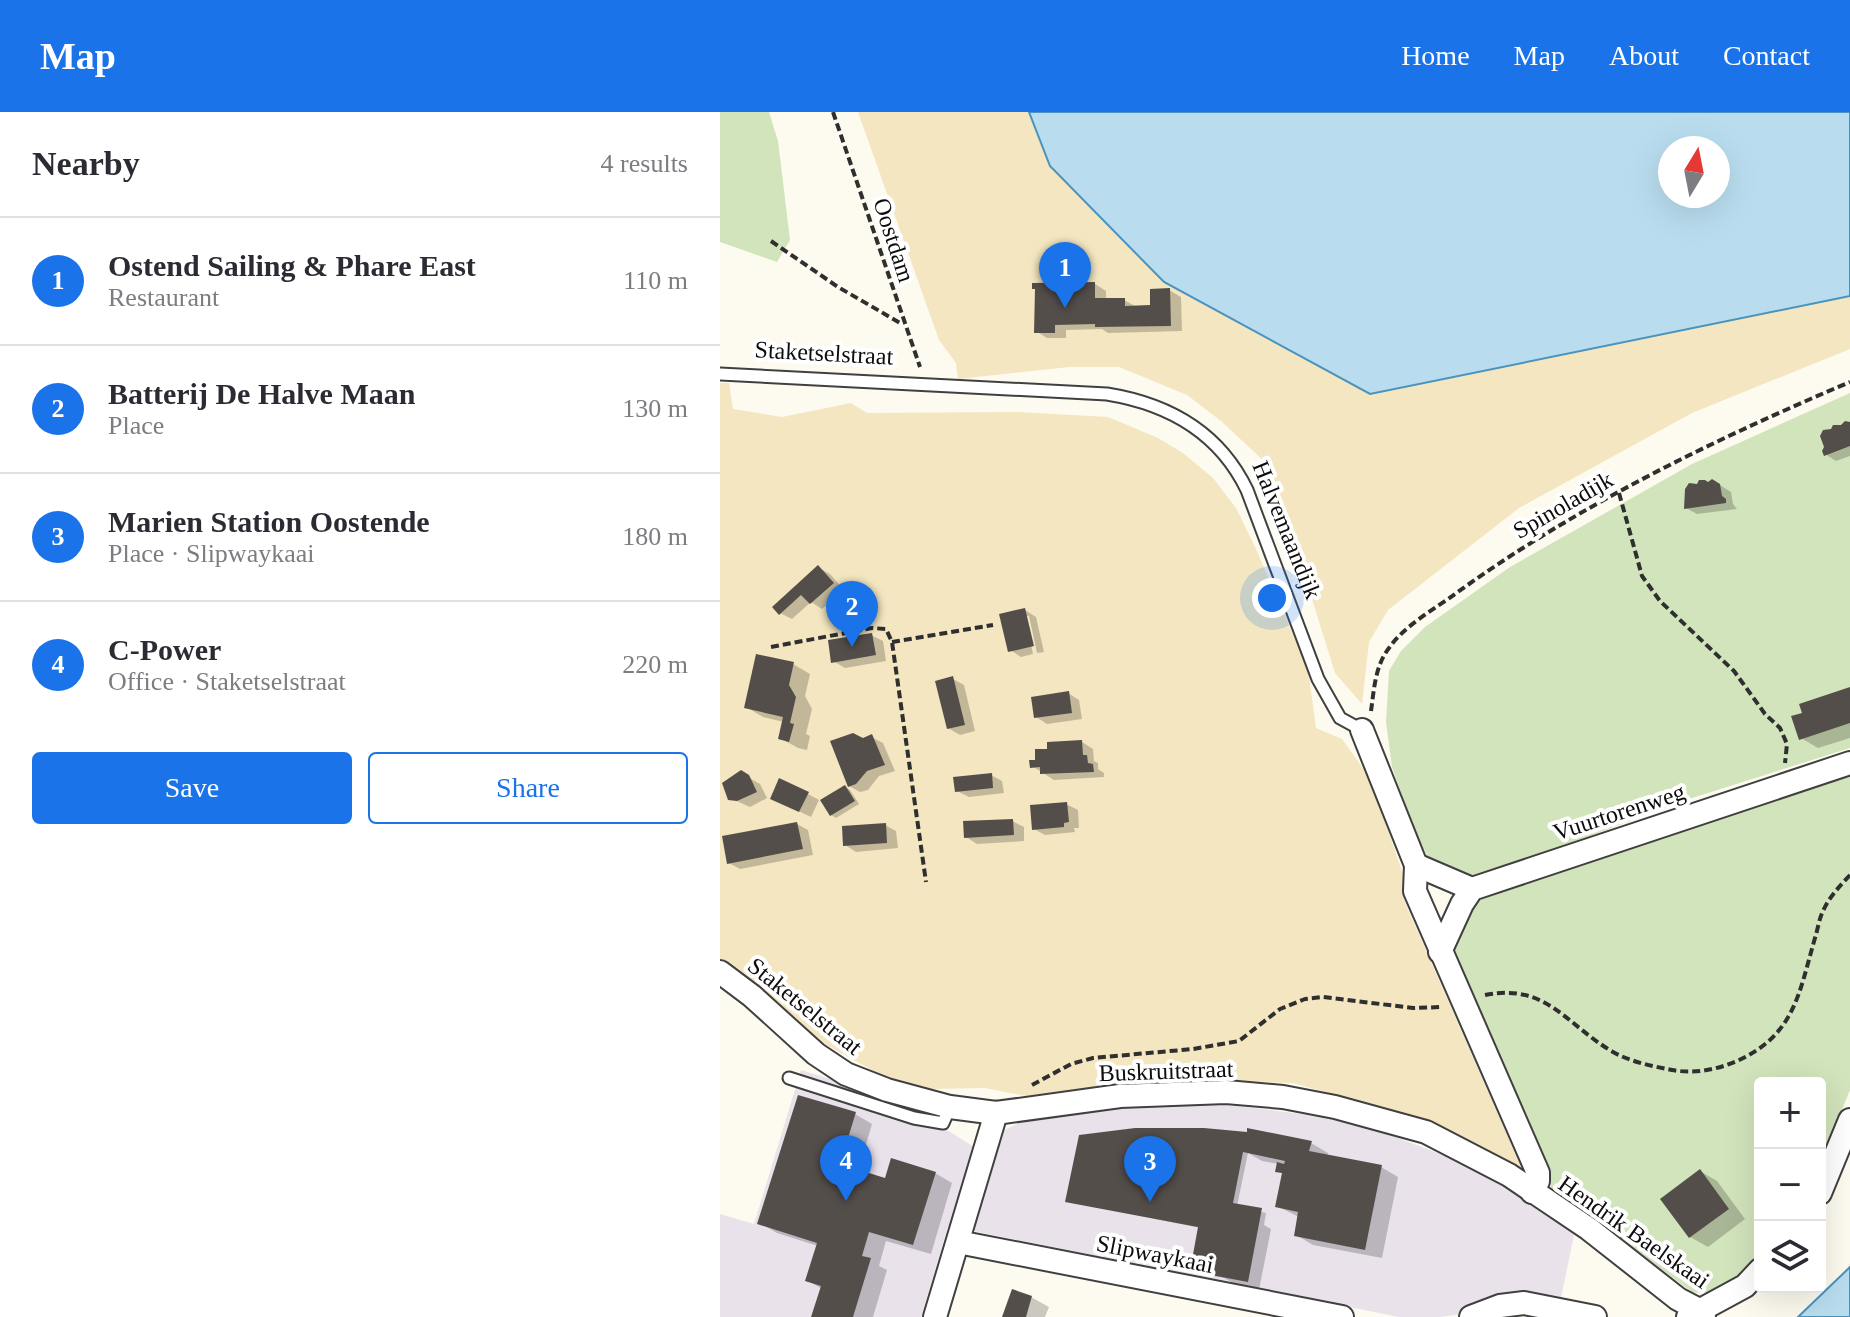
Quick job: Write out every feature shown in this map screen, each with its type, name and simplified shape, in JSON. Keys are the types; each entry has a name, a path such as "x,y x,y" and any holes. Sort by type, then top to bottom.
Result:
{"street":[{"name":"Halvemaandijk","path":"1362,730 1416,865 1415,891 1538,1173 1538,1181 1532,1192"},
{"name":"Vuurtorenweg","path":"1472,889 1850,763"},
{"path":"1416,865 1472,889 1440,952"},
{"name":"Staketselstraat","path":"720,972 752,996 816,1054 846,1074 887,1090 950,1107 996,1113"},
{"name":"Buskruitstraat","path":"996,1113 1120,1096 1226,1092 1283,1097 1335,1107 1426,1132 1509,1175 1532,1192"},
{"path":"935,1317 996,1113"},
{"path":"1826,1178 1850,1120"},
{"name":"Hendrik Baelskaai","path":"1532,1192 1589,1229 1698,1315"},
{"name":"Slipwaykaai","path":"958,1242 1342,1317"},
{"path":"1698,1315 1745,1286 1754,1276"},
{"path":"1471,1317 1500,1306 1524,1303 1595,1317"}],"lane":[{"name":"Staketselstraat","path":"720,374 925,381"},
{"name":"Halvemaandijk","path":"925,381 1107,394 1169,411 1200,429 1228,457 1247,490 1326,695 1340,718 1362,730"},
{"path":"789,1078 914,1118 943,1123 950,1107"}],"path":[{"name":"Oostdam","path":"833,112 925,381"},
{"path":"771,241 838,287 904,325"},
{"name":"Spinoladijk","path":"1362,730 1371,711 1380,664 1388,648 1398,637 1487,571 1619,493 1727,437 1850,382"},
{"path":"1619,493 1642,576 1660,601 1734,671 1760,709 1780,728 1787,744 1784,768 1791,783"},
{"path":"892,642 993,625"},
{"path":"771,647 872,628 886,629 892,642 926,882"},
{"path":"1021,1090 1071,1064 1093,1058 1239,1041 1280,1009 1305,999 1342,999 1436,1008 1498,993 1523,993 1543,1000 1615,1053 1643,1064 1680,1071 1713,1070 1757,1052 1780,1031 1793,1012 1823,911 1833,893 1850,875"}],"shaded area":[{"path":"801,1070 901,1101 990,1157 1002,1131 1023,1121 1122,1104 1224,1104 1332,1118 1390,1135 1482,1173 1520,1194 1574,1235 1561,1298 1520,1292 1461,1314 1399,1317 948,1226 921,1317 720,1317 720,1214 754,1224"}],"green space":[{"path":"720,112 769,112 778,141 790,240 777,262 720,242"},
{"path":"1850,393 1850,748 1689,799 1482,876 1450,874 1429,859 1415,832 1392,767 1386,722 1389,671 1401,651 1425,627 1510,567 1692,464"},
{"path":"1850,775 1850,1090 1826,1148 1826,1077 1754,1077 1754,1261 1738,1276 1711,1291 1692,1292 1551,1188 1546,1167 1450,952 1476,900"}],"sand":[{"path":"858,112 1029,112 1050,166 1370,393 1850,296 1850,349 1692,413 1519,508 1388,610 1369,642 1362,704 1335,673 1265,462 1221,421 1187,395 1119,367 1069,367 958,379 956,363 939,340"},
{"path":"720,383 729,383 733,409 782,417 851,403 867,413 1018,412 1108,417 1158,438 1183,453 1213,478 1236,508 1308,669 1316,728 1342,739 1370,778 1406,883 1403,898 1522,1169 1435,1123 1293,1083 1147,1080 1041,1099 985,1088 932,1089 881,1075 825,1044 720,959"}],"water":[{"path":"1029,112 1850,112 1850,296 1370,394 1164,282 1050,166"},
{"path":"1850,1267 1850,1317 1798,1317 1826,1293"}],"building":[{"path":"1095,282 1095,298 1125,298 1125,306 1150,305 1150,289 1170,288 1171,326 1055,325 1055,333 1034,333 1035,289 1032,289 1032,283"},
{"path":"1850,422 1850,446 1824,456 1820,436 1823,430"},
{"path":"1712,479 1720,484 1726,503 1684,509 1685,489 1689,483"},
{"path":"818,565 834,583 810,604 801,595 779,615 772,607"},
{"path":"1025,608 1034,646 1008,652 999,614"},
{"path":"872,633 876,655 831,663 828,640"},
{"path":"756,654 794,662 789,685 796,697 789,742 778,739 783,717 744,708"},
{"path":"953,676 965,725 947,729 935,681"},
{"path":"1850,687 1850,723 1799,740 1791,716 1802,713 1799,704"},
{"path":"1069,691 1072,713 1034,718 1031,697"},
{"path":"853,733 863,738 872,734 885,765 867,771 856,784 848,787 830,741"},
{"path":"1082,740 1083,755 1087,755 1088,763 1093,764 1094,772 1040,774 1040,767 1030,768 1029,760 1035,760 1035,749 1047,749 1047,742"},
{"path":"741,770 749,775 757,792 737,801 728,800 722,783"},
{"path":"992,773 993,788 955,792 953,777"},
{"path":"779,778 809,792 799,812 770,799"},
{"path":"845,785 855,801 830,816 820,800"},
{"path":"1067,802 1069,822 1064,823 1064,827 1032,830 1030,805"},
{"path":"1013,819 1014,835 964,838 963,821"},
{"path":"797,822 803,849 727,864 722,836"},
{"path":"886,823 887,843 843,846 842,826"},
{"path":"798,1095 856,1112 840,1164 885,1178 891,1158 936,1172 913,1245 869,1232 862,1256 871,1258 853,1317 811,1317 821,1286 805,1281 817,1243 757,1224"},
{"path":"1135,1128 1204,1128 1247,1132 1247,1128 1312,1141 1309,1151 1382,1165 1365,1250 1294,1236 1298,1212 1275,1207 1282,1173 1275,1172 1277,1162 1284,1164 1285,1161 1243,1152 1233,1203 1262,1208 1248,1282 1190,1271 1198,1227 1065,1202 1079,1135"},
{"path":"1700,1169 1729,1209 1689,1238 1660,1199"},
{"path":"1012,1289 1032,1296 1026,1317 1002,1317"}],"place":[{"name":"Ostend Sailing & Phare East","path":"1065,308"},
{"name":"Batterij De Halve Maan","path":"852,647"},
{"name":"C-Power","path":"846,1201"},
{"name":"Marien Station Oostende","path":"1150,1202"}]}
